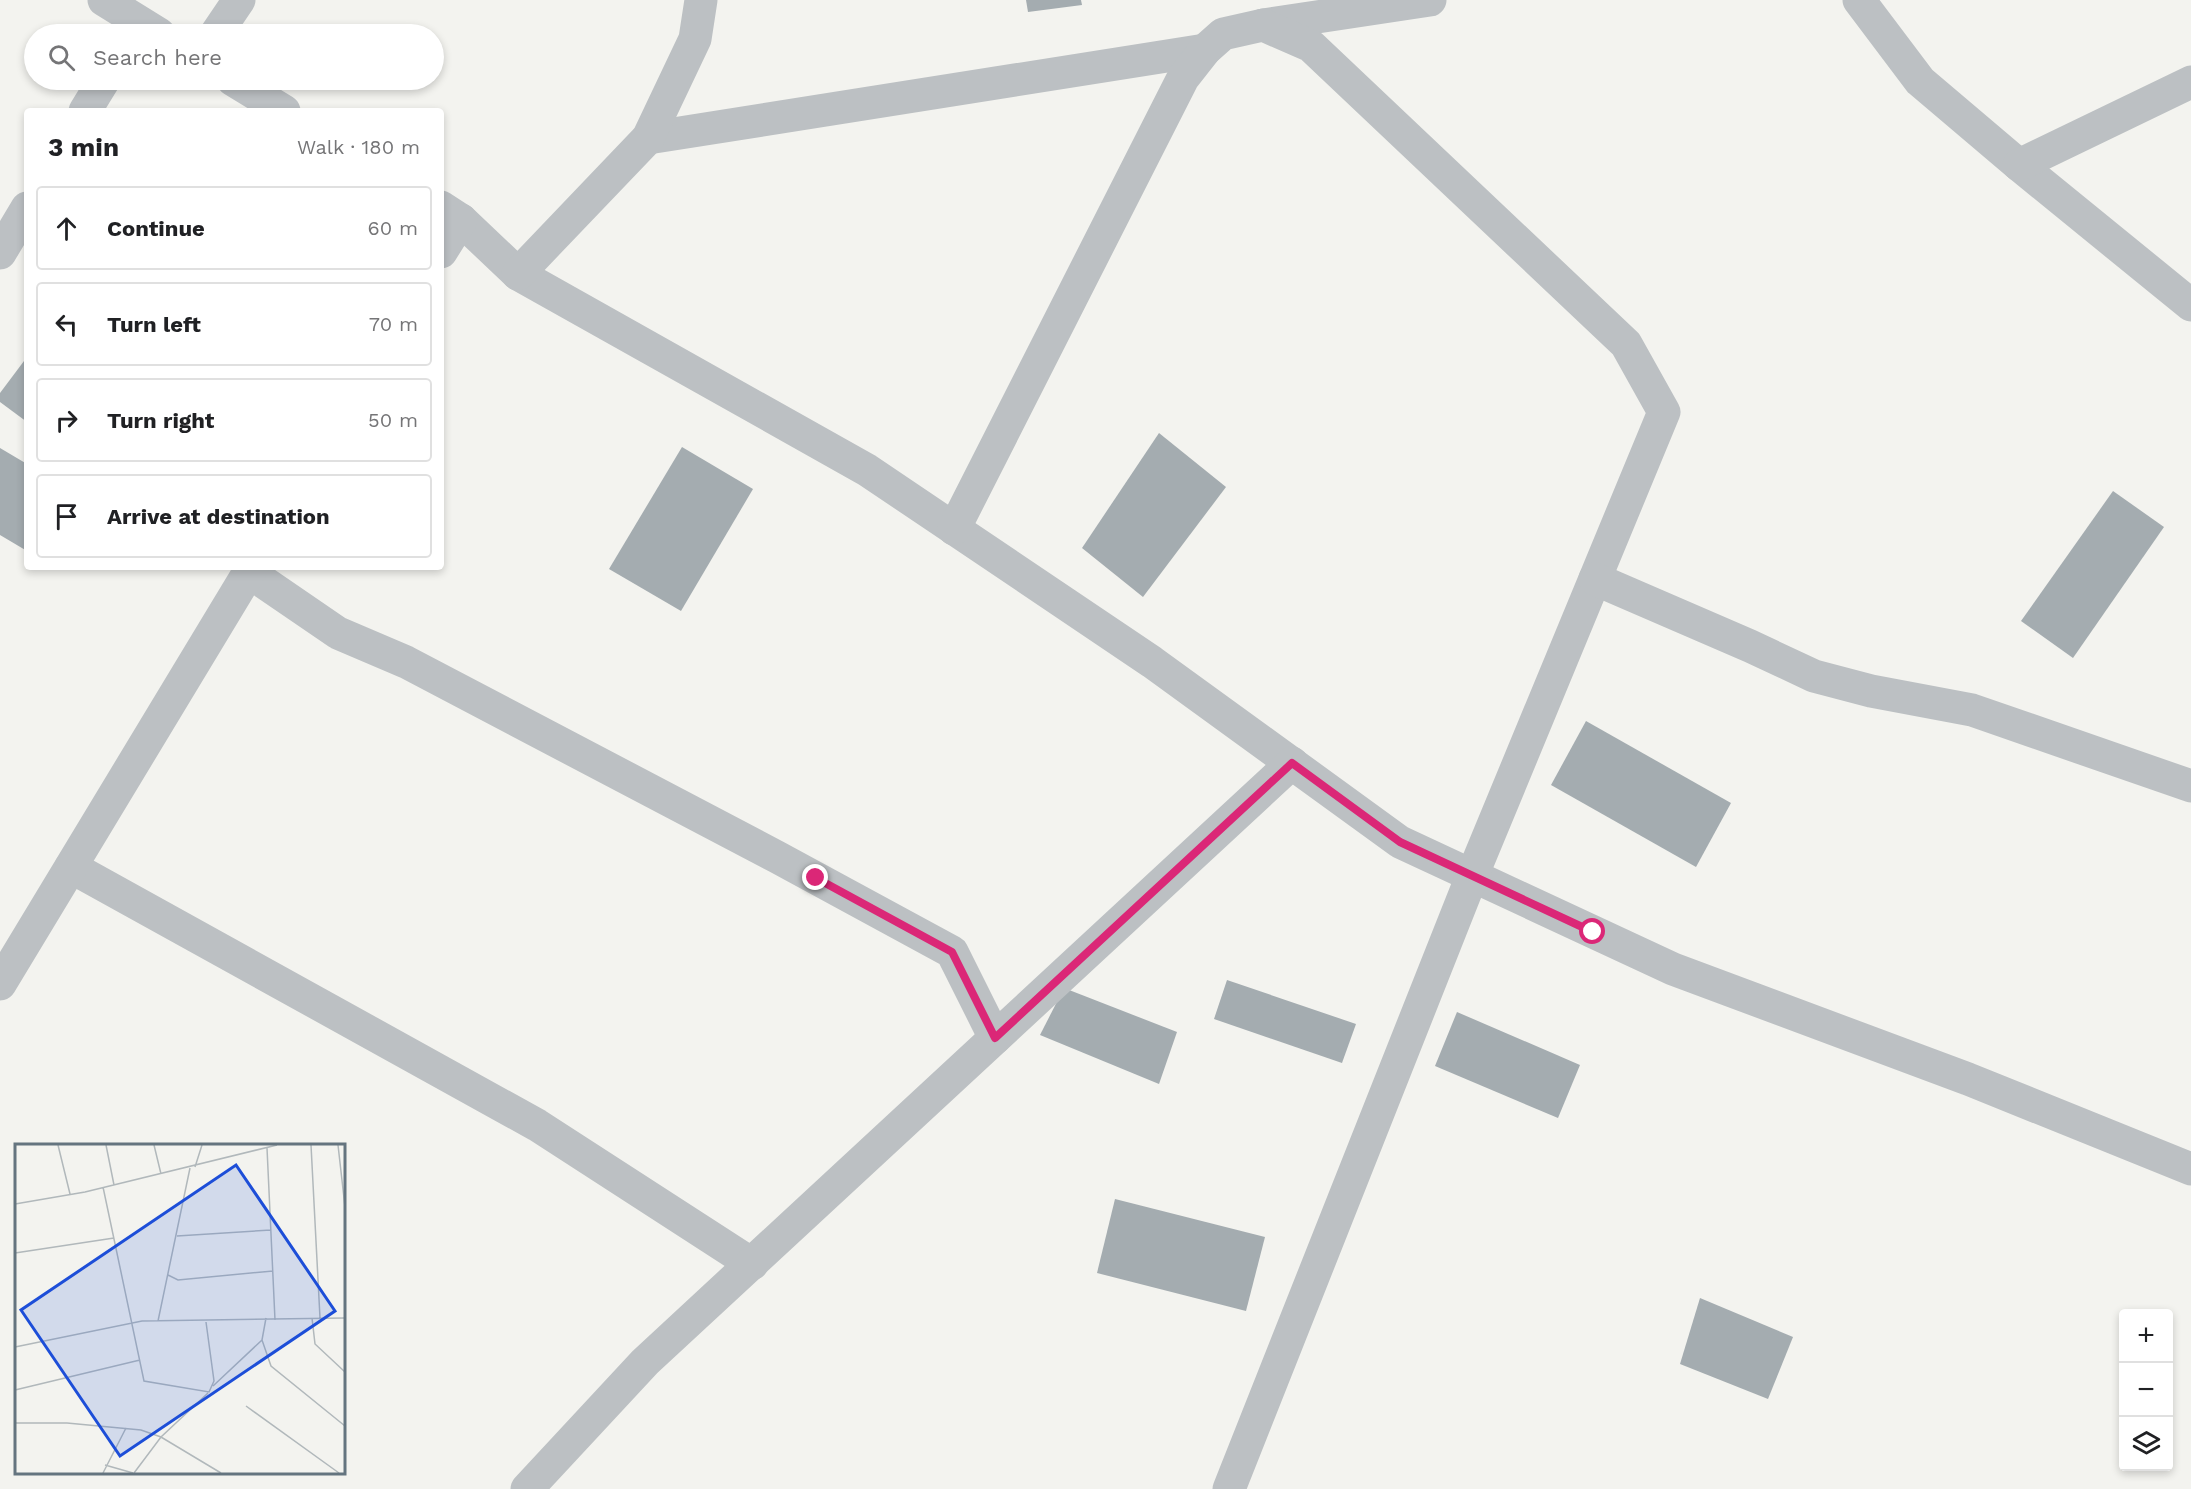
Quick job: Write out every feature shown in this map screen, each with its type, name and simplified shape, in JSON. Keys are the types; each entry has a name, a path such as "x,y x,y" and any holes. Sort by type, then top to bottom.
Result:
{"street":[{"path":"104,0 135,24"},
{"path":"223,24 239,0"},
{"path":"518,274 648,138 695,39 701,0"},
{"path":"954,529 1183,78 1205,50 1224,34 1263,25 1430,0"},
{"path":"1859,0 1920,81 2191,305"},
{"path":"1229,1489 1472,876 1664,412 1626,344 1311,46 1263,25"},
{"path":"648,138 1205,50"},
{"path":"2019,165 2191,81"},
{"path":"87,108 98,90"},
{"path":"249,90 279,108"},
{"path":"0,253 24,213"},
{"path":"444,240 451,213 518,274 867,470 1152,662 1400,842 1673,969 1968,1079 2191,1169"},
{"path":"0,984 250,570 338,633 406,663 756,846 952,952 995,1038"},
{"path":"1595,579 1814,676 1871,691 1972,710 2191,786"},
{"path":"527,1489 645,1362 1292,763"},
{"path":"71,867 537,1125 752,1264"}],"building":[{"path":"1026,0 1081,0 1082,5 1028,12"},
{"path":"24,361 24,420 0,402 0,393"},
{"path":"1159,433 1226,487 1143,597 1082,548"},
{"path":"682,447 753,489 681,611 609,569"},
{"path":"0,448 24,462 24,549 0,535"},
{"path":"2113,491 2164,527 2073,658 2021,621"},
{"path":"1586,721 1731,803 1696,867 1551,785"},
{"path":"1227,980 1356,1024 1342,1063 1214,1019"},
{"path":"1064,988 1177,1032 1159,1084 1040,1035"},
{"path":"1457,1012 1580,1065 1558,1118 1435,1066"},
{"path":"1115,1199 1265,1237 1246,1311 1097,1273"},
{"path":"1700,1298 1793,1337 1768,1399 1680,1364"}],"route":[{"path":"816,878 952,952 995,1038 1292,763 1400,842 1593,932"}]}
